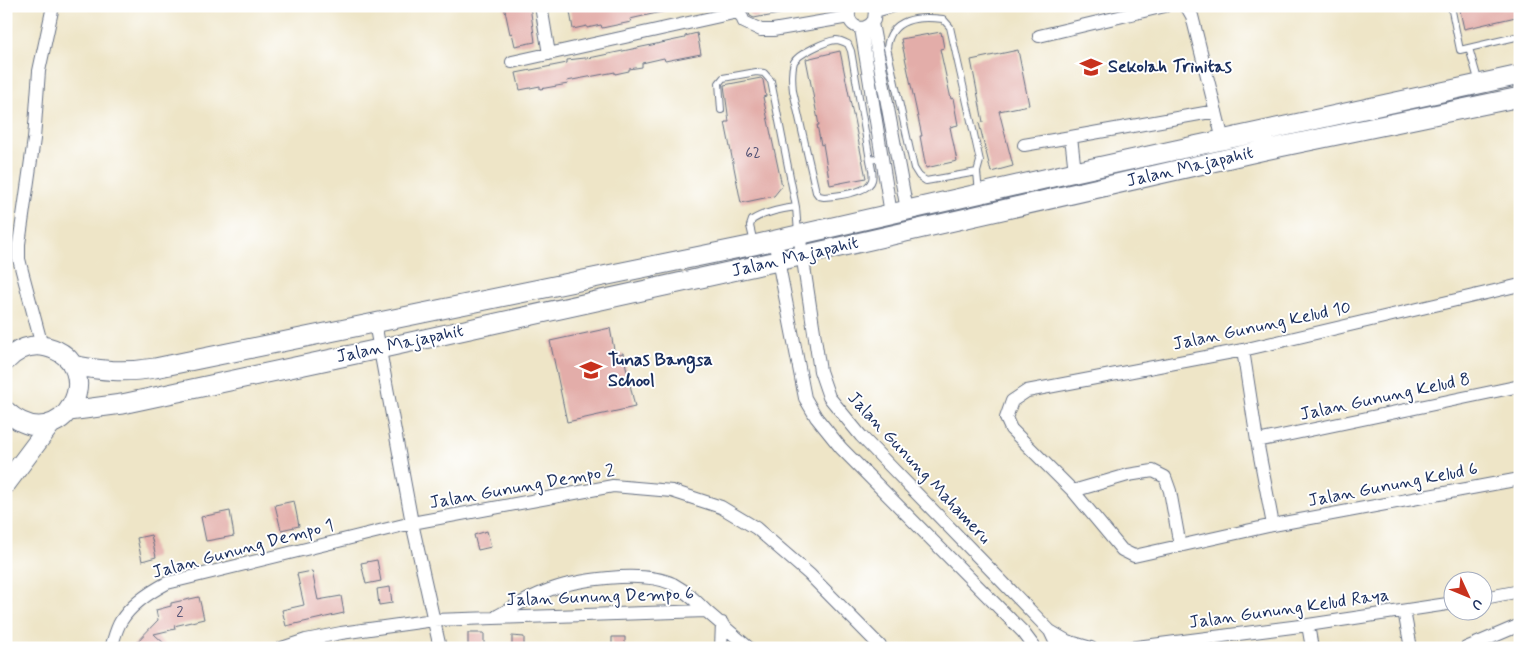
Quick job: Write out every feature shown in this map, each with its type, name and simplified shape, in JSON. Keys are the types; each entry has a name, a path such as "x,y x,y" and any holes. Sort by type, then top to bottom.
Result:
{"street":[{"path":"42,346 19,259 19,244 34,139 39,70 53,6"},
{"path":"541,6 549,54"},
{"path":"512,62 738,9 744,22 761,30 773,30 850,12 853,24 894,6"},
{"path":"1039,36 1165,6"},
{"path":"1184,6 1192,16 1223,140"},
{"path":"870,17 876,159 899,212"},
{"path":"870,17 899,212"},
{"name":"Jalan Majapahit","path":"72,365 107,371 137,371 754,245 1075,172 1520,75"},
{"name":"Jalan Majapahit","path":"69,411 122,404 379,349 778,261 1265,150 1520,97"},
{"path":"1024,144 1216,111"},
{"path":"1261,132 1265,150"},
{"path":"1071,137 1075,172"},
{"name":"Jalan Gunung Mahameru","path":"799,234 820,371 829,397 861,436 1050,631 1058,648"},
{"path":"774,240 805,398 816,417 841,448 1023,632 1035,648"},
{"name":"Jalan Gunung Kelud 10","path":"1012,401 1027,391 1243,350 1520,285"},
{"path":"375,323 412,523 440,648"},
{"path":"6,361 25,348 42,346 54,349 64,355 72,365 78,383 75,403 61,419 52,424 27,425 16,420 6,411"},
{"path":"1243,350 1257,441 1273,525"},
{"name":"Jalan Gunung Kelud 8","path":"1257,441 1520,386"},
{"name":"Jalan Gunung Kelud 6","path":"1012,401 1006,418 1011,429 1073,491 1122,550 1134,556 1273,525 1520,479"},
{"path":"6,484 52,424"},
{"path":"1073,491 1128,475 1154,471 1165,477 1170,491 1180,546"},
{"name":"Jalan Gunung Dempo 2","path":"412,523 613,486 672,491 721,507 756,528 809,574 882,648"},
{"name":"Jalan Gunung Dempo 1","path":"111,648 121,621 142,599 153,590 167,583 412,523"},
{"path":"931,539 946,524"},
{"name":"Jalan Gunung Dempo 6","path":"494,618 546,591 582,582 634,576 673,584 722,623 748,648"},
{"path":"1494,596 1520,591"},
{"name":"Jalan Gunung Kelud Raya","path":"1128,648 1404,612 1444,605"},
{"name":"Jalan Gunung Dempo 6","path":"282,648 306,640 341,633 434,620 706,610"},
{"path":"1404,612 1411,648"},
{"path":"721,648 722,623"},
{"path":"1308,625 1312,648"},
{"path":"1466,648 1520,625"},
{"path":"1050,631 1067,641 1091,648"}],"lane":[{"path":"1451,6 1460,50 1520,36"},
{"path":"977,172 926,181 919,176 914,168 887,48 888,39 894,29 905,22 915,18 934,18 943,19 950,26 980,162 977,172 980,194"},
{"path":"838,40 848,44 876,159 873,178 870,185 863,190 824,197 819,196 816,192 793,91 792,74 798,56 826,43 838,40"},
{"path":"1469,48 1480,84"},
{"path":"721,110 719,84 723,78 756,72 764,73 771,81 796,207 799,234"},
{"path":"754,245 750,226 752,220 768,213 796,207"}],"building":[{"path":"504,6 530,6 535,42 515,46 512,33 510,34"},
{"path":"569,6 666,6 666,11 630,19 631,22 602,28 601,25 573,29"},
{"path":"747,6 793,6 794,11 754,18 750,16"},
{"path":"1459,6 1520,6 1520,16 1464,29"},
{"path":"941,32 944,48 940,49 958,125 950,127 957,161 926,168 920,136 922,136 901,39"},
{"path":"697,33 701,54 665,61 664,58 642,63 642,67 629,69 629,71 567,81 568,84 520,90 516,73 567,63 567,60 594,57 685,38 685,36"},
{"path":"1018,50 1029,105 999,111 1013,166 991,172 979,123 983,122 971,60"},
{"path":"840,51 866,178 830,185 823,144 821,145 817,125 819,125 806,59"},
{"path":"761,78 766,96 763,97 782,186 774,196 741,203 725,122 729,122 724,85"},
{"name":"Tunas Bangsa School","path":"610,328 615,355 623,353 635,407 567,422 550,341"},
{"path":"294,501 299,526 281,530 275,505"},
{"path":"230,511 234,536 206,541 201,517"},
{"path":"487,531 491,547 478,550 474,535"},
{"path":"151,535 156,557 142,561 137,538"},
{"path":"377,560 381,581 366,584 361,563"},
{"path":"312,571 318,600 341,596 344,613 286,626 282,610 304,605 297,574"},
{"path":"390,587 392,603 379,605 377,589"},
{"path":"199,597 204,619 174,626 175,629 154,634 169,648 131,648 158,620 156,610 171,606 171,603"},
{"path":"468,633 484,633 484,648 468,648"},
{"path":"512,636 524,637 524,648 512,648"},
{"path":"612,637 625,637 625,648 612,648"}],"place":[{"name":"Sekolah Trinitas","path":"1091,67"},
{"name":"Tunas Bangsa School","path":"591,370"}]}
